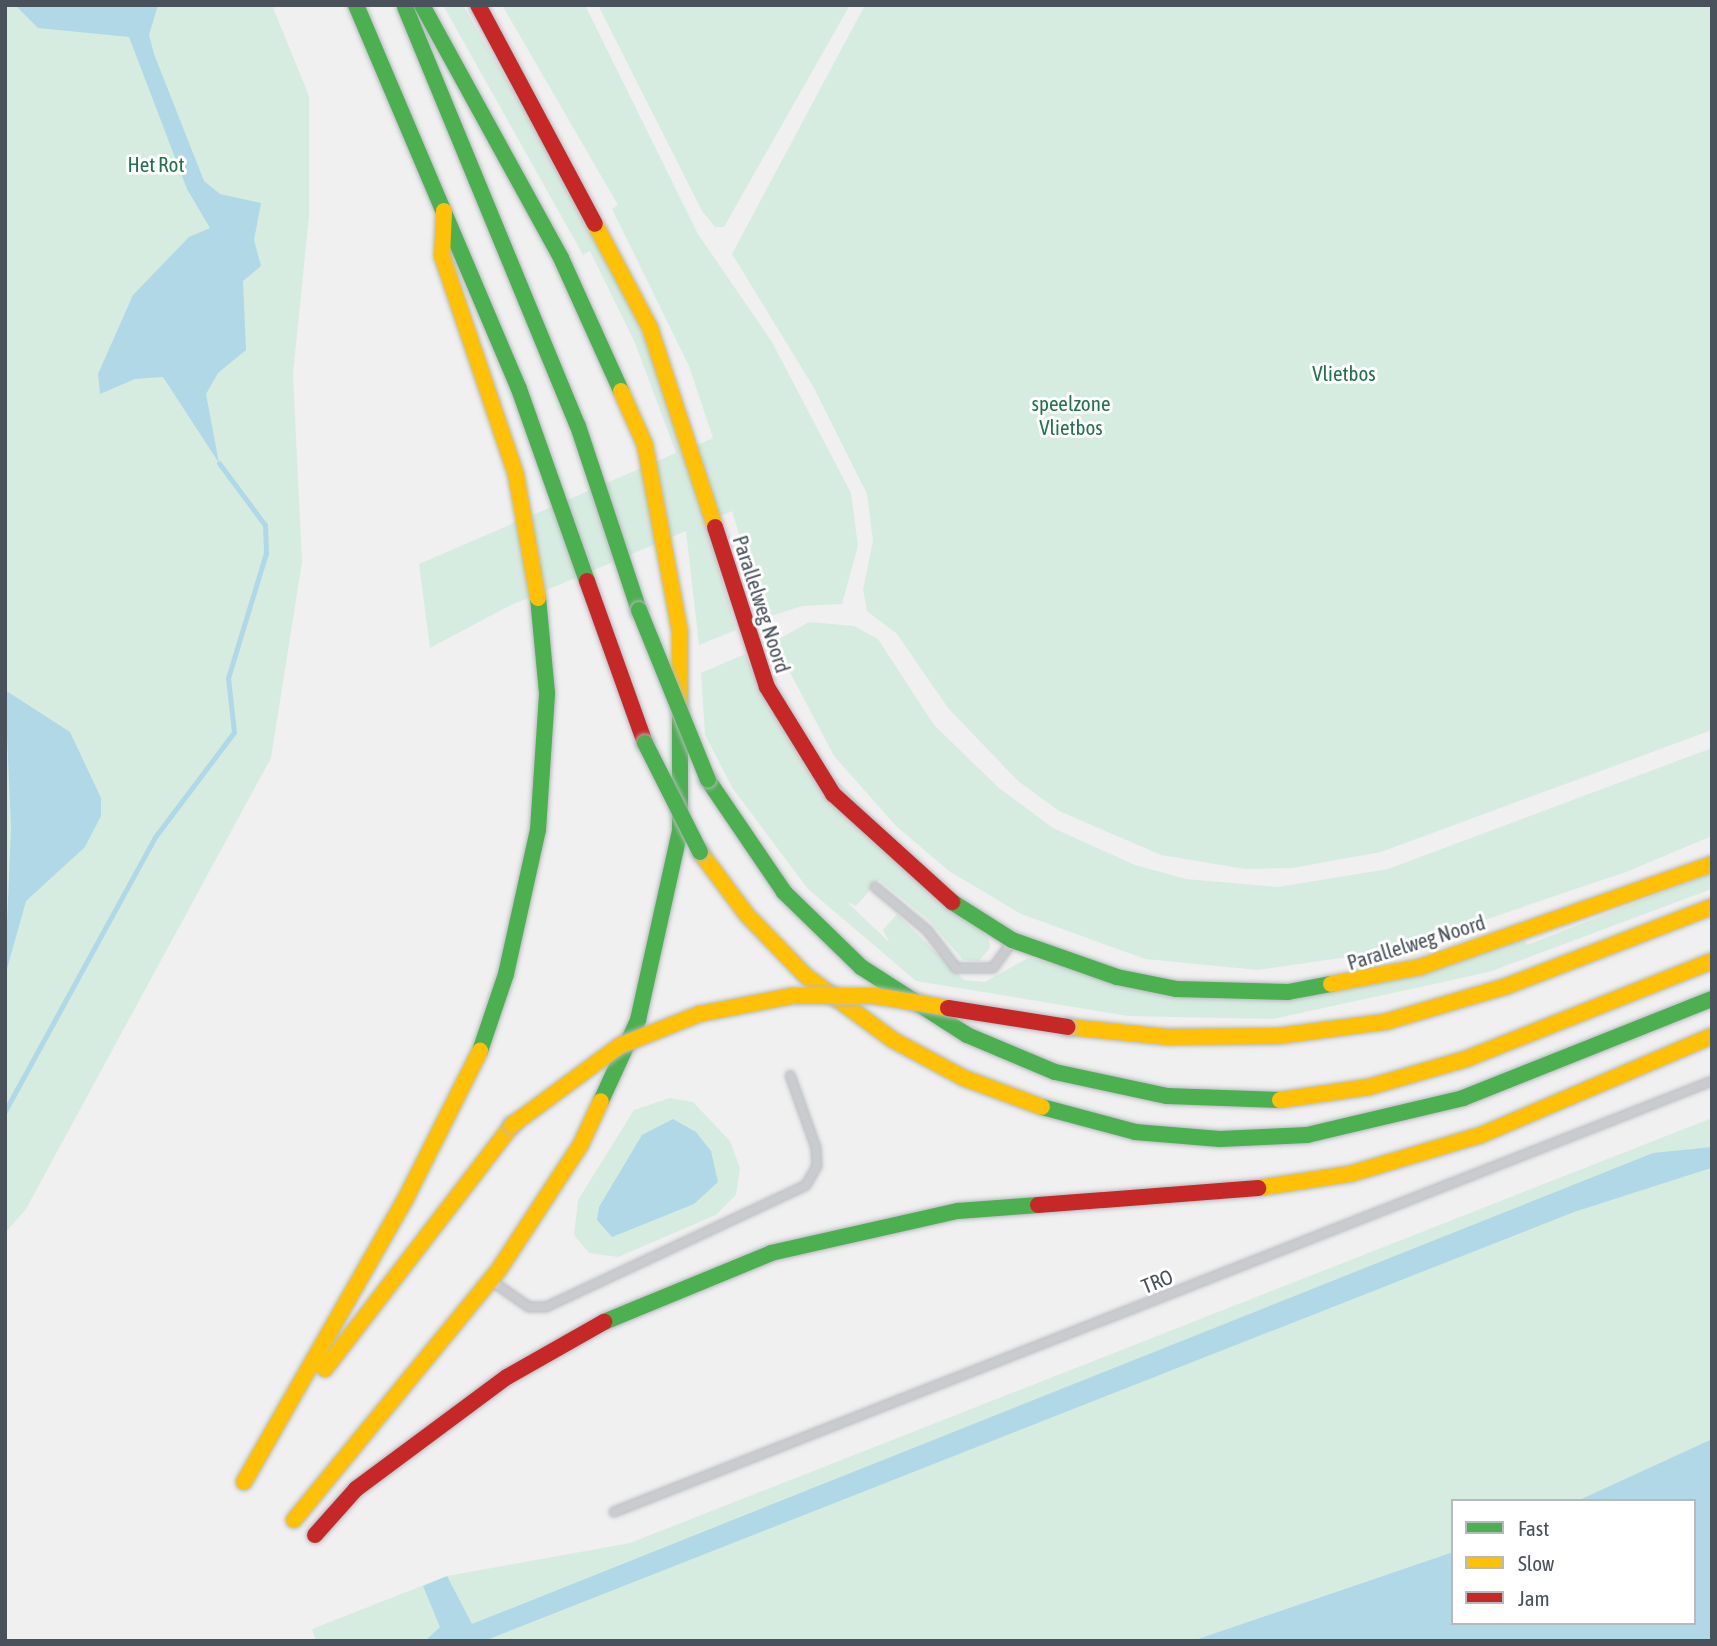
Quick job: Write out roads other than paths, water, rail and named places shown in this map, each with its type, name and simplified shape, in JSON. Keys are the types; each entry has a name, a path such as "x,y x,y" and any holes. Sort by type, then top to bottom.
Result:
{"highway":[{"path":"356,5 519,389 645,743 700,852 747,915 806,976 893,1040 989,1088 1135,1132 1257,1138 1387,1121 1463,1098 1712,999"},
{"path":"404,5 578,426 639,610 708,780 784,892 861,967 967,1035 1055,1072 1167,1096 1263,1103 1369,1087 1466,1059 1712,961"},
{"path":"294,1520 491,1280 544,1209 582,1144 638,1020 680,830 684,696 659,499 625,392 561,258 422,5"},
{"name":"Parallelweg Noord","path":"478,5 650,328 682,413 753,656 803,753 871,837 936,892 1012,940 1117,977 1176,989 1288,992 1420,967 1712,864"},
{"name":"Parallelweg Noord","path":"494,5 659,314 711,458 749,598 788,697 866,807 955,885 1039,934 1085,952 1214,977 1281,978 1410,955 1712,849"},
{"path":"444,211 442,256 512,462 541,613 547,693 538,830 510,962 479,1054 406,1198 244,1482 418,1239 512,1125 619,1046 699,1014 792,996 875,996 1068,1027 1168,1037 1278,1036 1385,1022 1507,986 1712,907"},
{"path":"315,1535 356,1489 421,1436 507,1377 623,1311 771,1253 958,1211 1248,1189 1350,1174 1480,1135 1712,1036"}],"lane":[{"path":"875,887 927,930 956,968 993,968 1012,940"},
{"path":"491,1280 530,1307 546,1307 806,1185 817,1166 816,1148 790,1075"},
{"name":"TRO","path":"614,1512 1712,1081"}],"water":[{"path":"15,5 158,5 149,35 204,181 220,194 261,203 254,240 261,266 243,281 246,350 218,373 206,394 219,463 163,377 135,379 100,394 98,374 133,295 189,237 210,228 187,189 129,37 38,28"},
{"path":"5,690 70,732 101,798 101,816 85,847 26,901 5,976 11,826"},
{"path":"673,1119 696,1132 711,1151 718,1182 694,1204 612,1237 597,1220 599,1207 642,1135"},
{"path":"1712,1147 1711,1168 1574,1212 484,1641 425,1641 440,1627 423,1586 447,1576 472,1624 1653,1153"},
{"path":"1712,1439 1712,1641 1192,1641 1451,1553 1451,1625 1696,1625 1696,1499 1581,1499"}],"waterway":[{"path":"5,1111 155,837 234,732 228,678 266,553 265,525 219,463"}],"park label":[{"name":"Het Rot","path":"156,164"},
{"name":"Vlietbos","path":"1344,373"},
{"name":"speelzone Vlietbos","path":"1071,415"}]}
